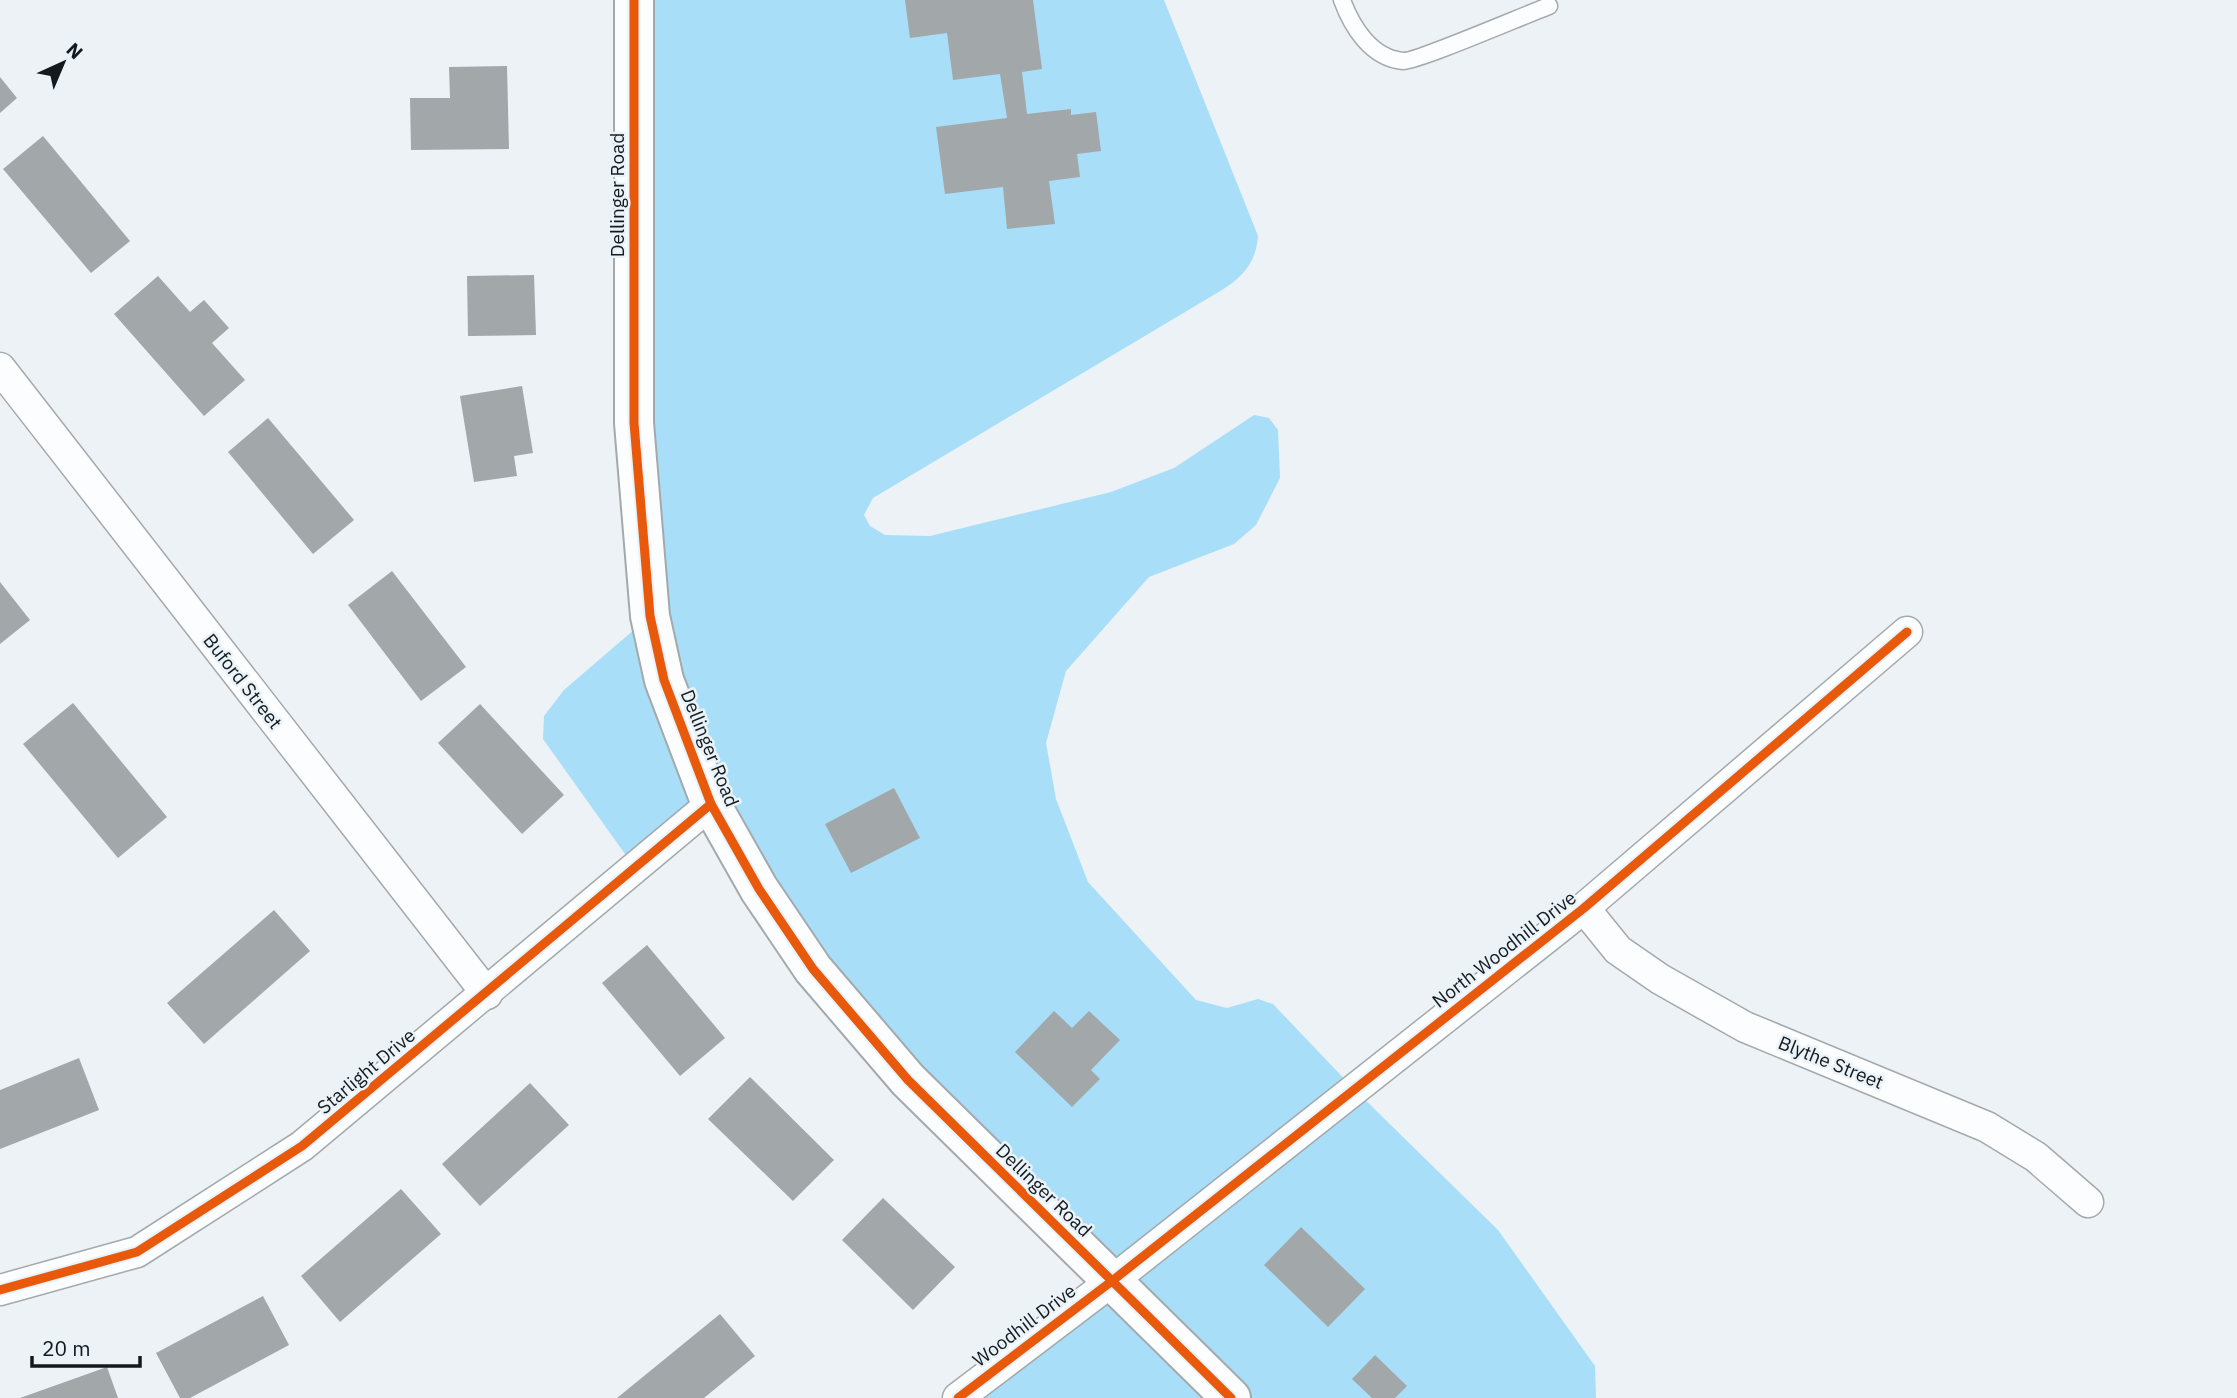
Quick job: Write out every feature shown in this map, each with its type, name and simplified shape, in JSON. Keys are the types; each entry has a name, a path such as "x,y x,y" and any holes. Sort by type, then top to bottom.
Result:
{"street":[{"name":"Dellinger Road","path":"634,0 634,423 648,591 664,680 710,804 759,889 813,969 908,1080 1231,1398"},
{"name":"Buford Street","path":"0,368 487,994"},
{"name":"North Woodhill Drive","path":"1112,1280 1584,908 1907,632"},
{"name":"Starlight Drive","path":"0,1290 137,1252 302,1146 487,994 710,804"},
{"name":"Blythe Street","path":"1584,908 1618,950 1660,979 1745,1027 1987,1128 2036,1157 2088,1202"},
{"name":"Woodhill Drive","path":"958,1398 1112,1280"}],"lane":[{"path":"1342,0 1348,16 1374,52 1404,62 1549,6"}],"shaded area":[{"path":"634,0 1164,0 1258,236 1255,253 1248,268 1222,290 873,498 864,515 870,526 885,535 930,536 1111,492 1174,468 1254,415 1269,418 1278,430 1280,478 1256,525 1234,544 1149,577 1066,671 1046,743 1056,799 1088,882 1196,1000 1227,1008 1258,999 1273,1004 1354,1089 1498,1230 1595,1366 1596,1398 958,1398 1111,1281 908,1080 711,805 635,868 543,739 544,716 564,690 650,616"}],"building":[{"path":"905,0 1033,0 1042,69 1022,72 1027,114 1071,109 1071,115 1096,112 1101,151 1077,154 1080,177 1049,181 1055,224 1007,229 1003,187 945,194 936,127 1007,118 1000,74 953,80 947,33 910,38"},
{"path":"507,66 509,149 411,150 410,98 450,98 449,67"},
{"path":"0,77 17,98 0,113"},
{"path":"43,136 130,241 91,273 3,169"},
{"path":"534,275 536,335 468,336 467,276"},
{"path":"158,276 190,312 204,300 229,328 212,343 245,380 204,416 114,314"},
{"path":"522,386 533,453 514,456 517,476 474,482 460,396"},
{"path":"268,418 354,520 313,554 228,452"},
{"path":"392,571 466,667 421,701 348,605"},
{"path":"0,582 30,620 0,644"},
{"path":"73,703 167,817 118,858 23,744"},
{"path":"480,704 564,795 522,834 438,743"},
{"path":"894,788 920,838 851,873 825,824"},
{"path":"274,910 310,951 204,1044 167,1003"},
{"path":"647,945 725,1038 680,1076 602,983"},
{"path":"1054,1011 1072,1028 1089,1011 1120,1040 1091,1070 1100,1079 1072,1107 1015,1052"},
{"path":"79,1058 99,1110 0,1149 0,1090"},
{"path":"750,1077 834,1160 793,1201 708,1119"},
{"path":"530,1083 569,1125 480,1206 442,1164"},
{"path":"401,1189 441,1234 340,1322 301,1276"},
{"path":"883,1198 955,1267 913,1310 842,1240"},
{"path":"1301,1227 1365,1289 1328,1327 1264,1265"},
{"path":"263,1296 289,1345 190,1398 180,1398 156,1353"},
{"path":"720,1314 755,1356 704,1398 617,1398"},
{"path":"1375,1355 1407,1386 1395,1398 1372,1398 1352,1379"},
{"path":"107,1367 118,1398 20,1398"}],"cycle path":[{"path":"634,0 634,423 650,616 664,680 711,804 759,889 813,969 908,1080 1231,1398"},
{"path":"958,1398 1112,1281 1584,908 1907,632"},
{"path":"0,1290 137,1252 302,1146 711,804"}]}
